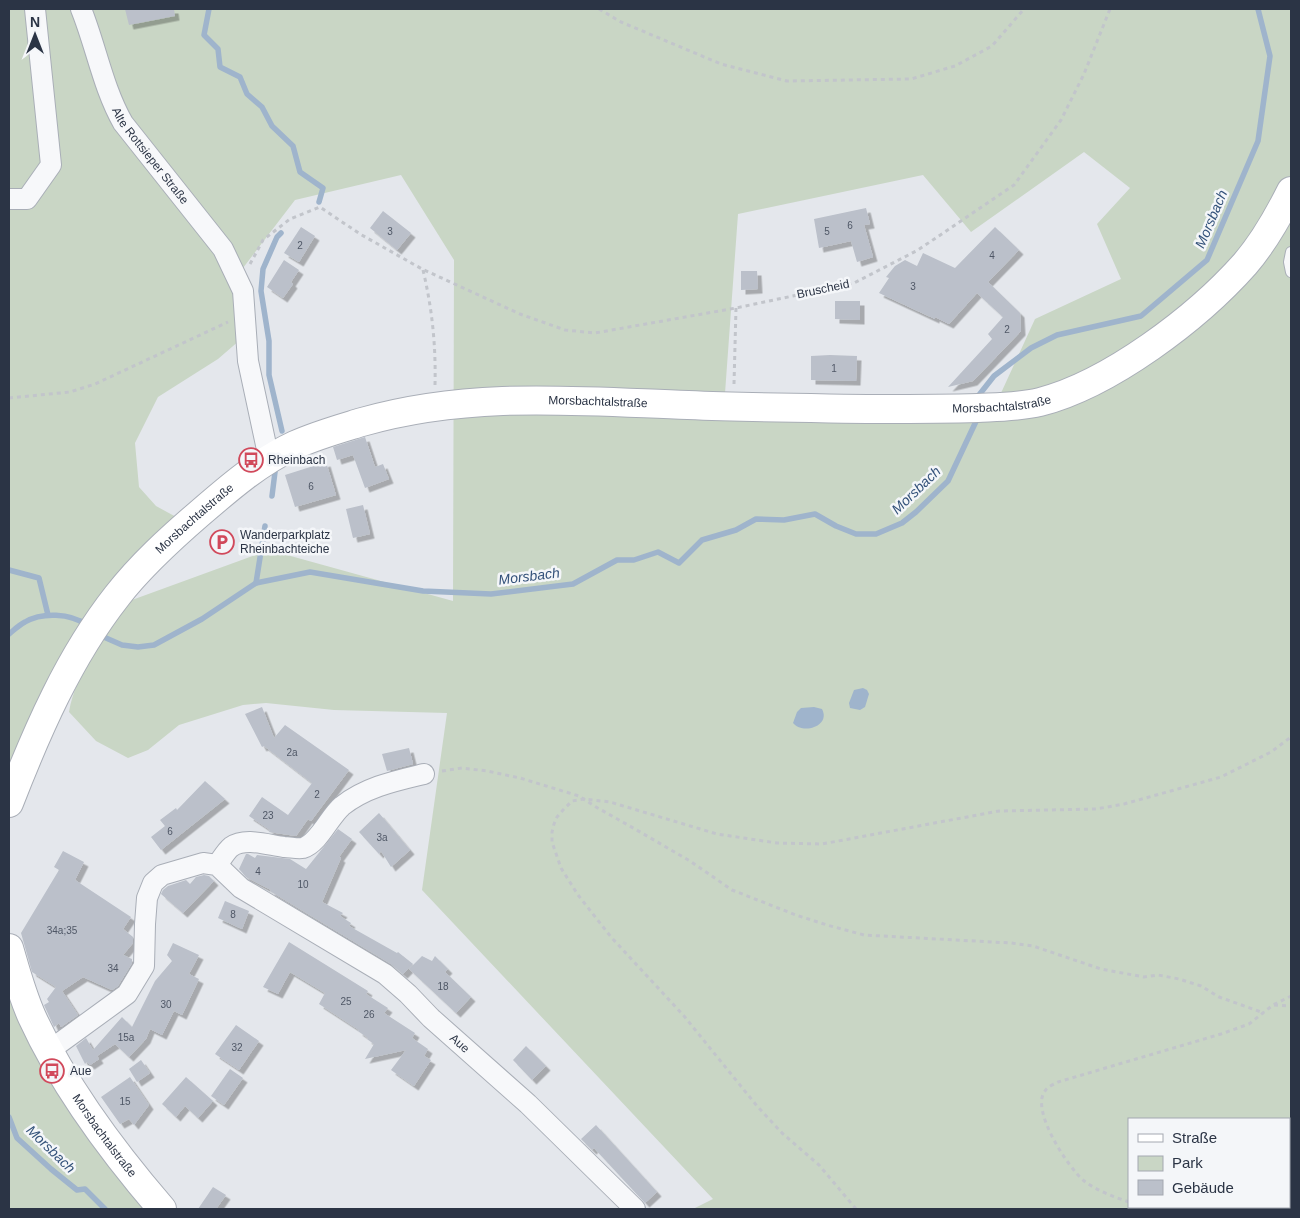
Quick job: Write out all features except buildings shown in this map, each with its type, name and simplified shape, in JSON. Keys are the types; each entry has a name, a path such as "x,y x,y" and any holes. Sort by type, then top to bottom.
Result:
{"main road":[{"name":"Morsbachtalstraße","path":"9,803 61,683 94,628 119,593 168,542 219,496 269,459 300,443 329,432 405,411 471,402 548,399 734,407 964,408 1010,407 1037,403 1066,394 1105,375 1140,354 1181,323 1246,263 1274,225 1291,191"},
{"name":"Morsbachtalstraße","path":"9,948 18,981 32,1017 50,1050 100,1131 130,1172 162,1209"}],"street":[{"path":"9,199 27,199 51,165 35,9"},
{"name":"Alte Rottsieper Straße","path":"81,9 91,34 113,106 123,123 222,249 242,290"},
{"path":"242,290 248,361 269,459"},
{"path":"50,1050 127,994 144,966 147,898 153,883 162,875 203,863 217,865 231,847 244,842 303,848 317,837 342,806 363,793 383,784 424,774"},
{"name":"Aue","path":"217,865 241,888 385,974 431,1018 528,1104 635,1209"}],"lane":[{"path":"1291,252 1289,262 1291,272"}],"path":[{"path":"599,9 646,34 720,64 787,81 840,81 911,79 955,66 992,46 1024,9"},
{"name":"Bruscheid","path":"422,269 520,314 566,330 595,333 736,308 854,282 918,250 1014,185 1060,120 1084,74 1110,9"},
{"path":"242,290 251,262 263,240 290,219 320,207 360,234 422,269 432,313 436,354 434,406"},
{"path":"734,407 736,308"},
{"path":"9,398 70,392 96,384 244,314"},
{"path":"856,1209 819,1165 782,1133 757,1106 684,1016 611,937 570,883 555,853 552,832 557,817 563,810 572,801 610,802 717,834 777,843 822,844 999,811 1096,809 1124,804 1221,777 1272,752 1291,737"},
{"path":"424,774 462,768 487,771 560,790 584,800 690,861 732,890 827,925 864,935 1011,943 1033,946 1102,969 1144,977 1158,975 1179,979 1201,986 1219,997 1264,1013"},
{"path":"1128,1202 1111,1196 1084,1181 1068,1164 1049,1129 1043,1113 1042,1101 1045,1091 1058,1082 1249,1024 1273,1005 1291,996"},
{"path":"1273,1005 1291,1006"}],"green space":[{"path":"9,9 1291,9 1291,1209 693,1209 713,1199 422,890 447,713 334,710 266,703 243,705 179,725 148,750 128,758 96,741 69,712 84,670 121,604 269,550 453,601 454,260 401,175 295,200 233,281 238,303 240,340 218,359 158,397 135,443 139,487 156,506 178,518 150,545 108,593 64,657 16,766 9,787","holes":["1084,152 1130,188 1097,224 1121,279 1035,319 990,417 723,421 738,214 923,175 971,232"]},
{"path":"9,966 156,1209 9,1209"}],"water":[{"path":"863,688 869,694 865,707 860,710 850,708 849,703 854,690"},
{"path":"814,707 822,709 824,715 823,720 819,724 815,727 803,728 797,727 793,723 797,712 801,708"}],"waterway":[{"name":"Rheinbach","path":"209,9 204,35 218,49 220,67 240,77 247,94 262,107 272,126 293,146 300,172 323,188 319,202"},
{"name":"Morsbach","path":"979,401 979,395 994,376 1031,348 1057,335 1141,316 1207,260 1258,141 1270,56 1258,9"},
{"name":"Rheinbach","path":"281,233 277,237 263,269 261,291 269,341 269,375 282,431"},
{"name":"Morsbach","path":"98,633 122,645 138,647 154,645 202,619 256,583 310,572 423,591 491,594 573,584 617,560 634,560 658,552 679,563 702,540 736,530 756,519 784,520 815,514 836,526 856,534 876,534 902,523 948,481 979,415"},
{"name":"Rheinbach","path":"272,496 275,472"},
{"name":"Rheinbach","path":"256,583 265,526"},
{"path":"9,570 39,578 48,615"},
{"name":"Morsbach","path":"9,634 25,622 48,615 73,618 87,625"},
{"name":"Morsbach","path":"9,1117 17,1138 77,1190 85,1189 105,1209"}],"place":[{"name":"Rheinbach","path":"251,460"},
{"name":"Wanderparkplatz Rheinbachteiche","path":"222,542"},
{"name":"Aue","path":"52,1071"}]}
